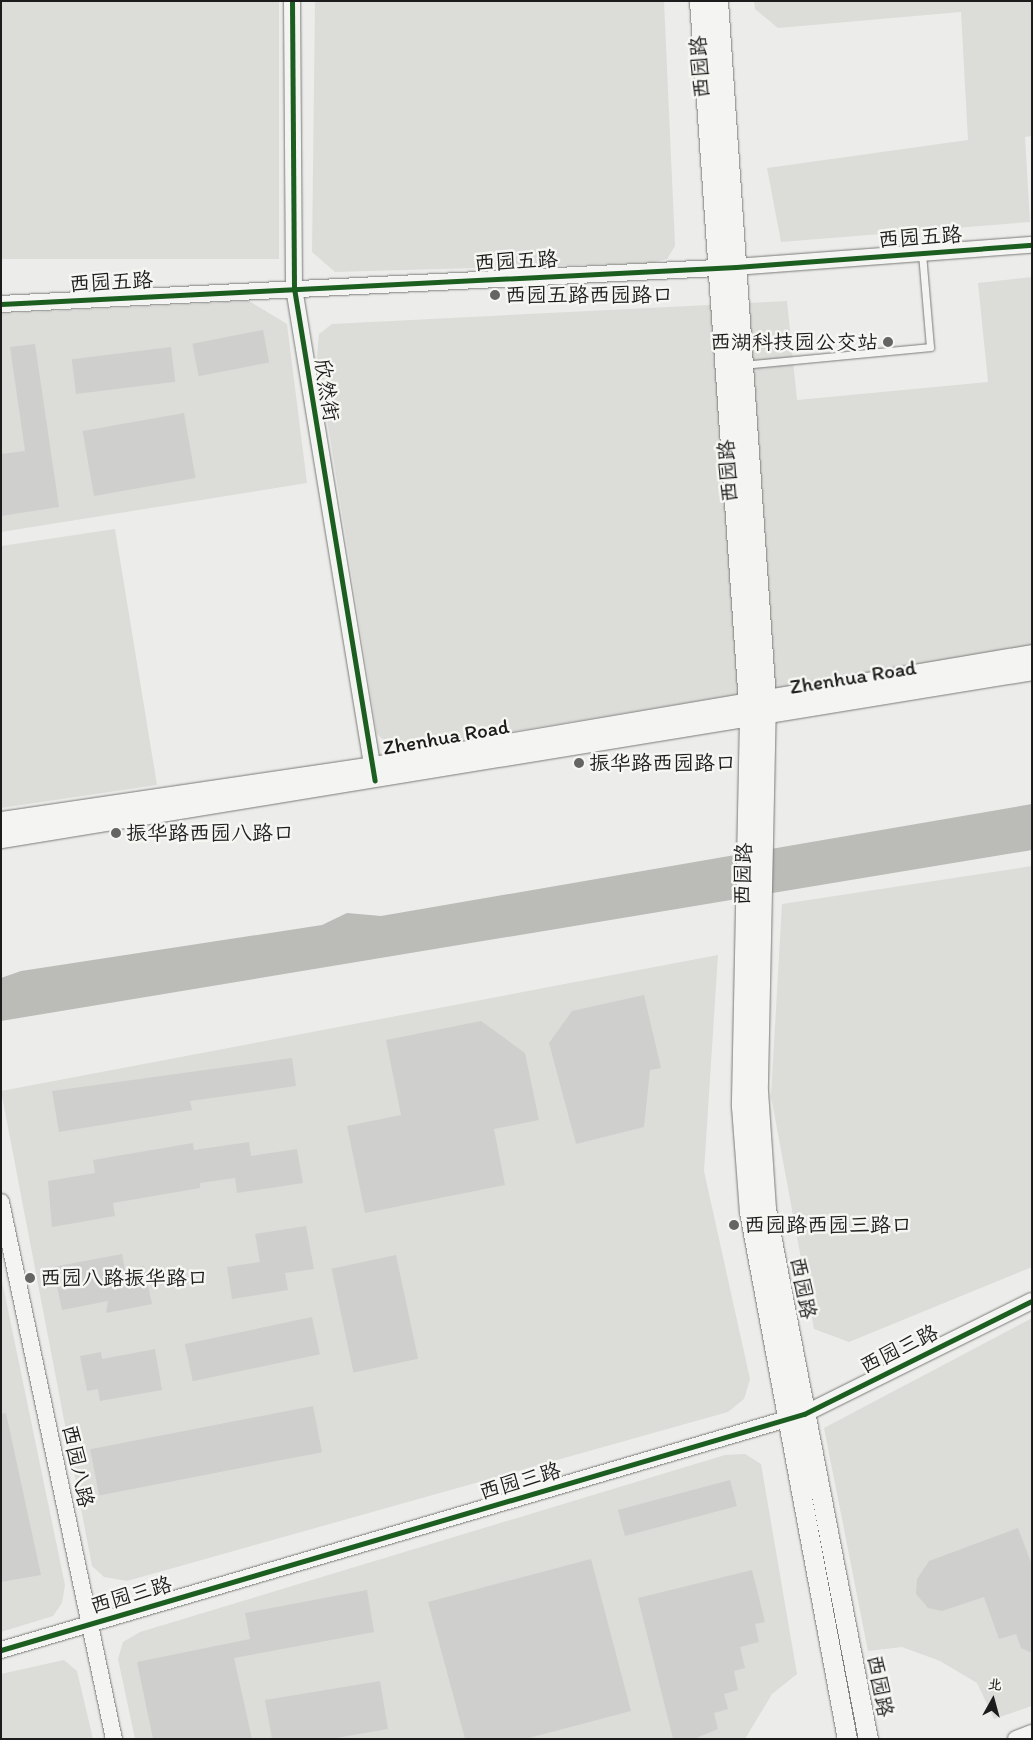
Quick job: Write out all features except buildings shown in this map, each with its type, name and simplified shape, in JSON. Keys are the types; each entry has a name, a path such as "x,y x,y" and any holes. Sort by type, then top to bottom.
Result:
{"main road":[{"name":"西园路","path":"699,1 714,268 757,708 744,846 742,906 741,1106 749,1212 868,1739"},
{"name":"西园路","path":"718,1 743,365 757,708 766,845 758,1091 766,1209 795,1417 847,1739"},
{"name":"Zhenhua Road","path":"1,838 757,708 1032,654"},
{"name":"Zhenhua Road","path":"757,708 1032,670"},
{"name":"Zhenhua Road","path":"1,821 374,773"}],"street":[{"name":"欣然街","path":"292,1 294,288 374,773"},
{"name":"西园五路","path":"1,304 736,267 1032,245"},
{"name":"西园八路","path":"1,1202 114,1739"},
{"name":"西园三路","path":"1,1650 795,1417 1032,1301"},
{"path":"1016,1739 1032,1733"}],"lane":[{"path":"743,365 930,347 922,253"}],"shaded area":[{"path":"1,1 279,1 279,259 1,259"},
{"path":"315,1 664,1 675,246 667,259 652,263 335,272 312,252"},
{"path":"754,1 1032,1 1032,136 1025,137 1030,222 781,242 767,168 968,140 961,12 778,28 755,9"},
{"path":"1032,277 1032,646 412,748 391,747 377,734 317,356 319,334 332,324 787,301 797,400 988,382 978,283"},
{"path":"249,301 287,324 307,483 1,532 1,314"},
{"path":"115,529 157,785 1,808 1,546"},
{"path":"1032,804 1032,850 1,1021 1,978 21,971 322,925 347,913 381,916"},
{"path":"1032,866 1032,1267 849,1342 814,1329 771,1096 782,904"},
{"path":"718,955 704,1171 750,1379 744,1399 728,1412 127,1581 104,1577 92,1566 1,1091"},
{"path":"1,1276 65,1585 62,1603 53,1616 1,1632"},
{"path":"1032,1318 1032,1706 994,1719 977,1683 940,1661 902,1647 868,1651 824,1428"},
{"path":"745,1454 761,1464 797,1674 772,1694 745,1739 135,1739 118,1659 123,1642 140,1632 725,1455"},
{"path":"64,1660 77,1671 93,1739 1,1739 1,1674"}],"cycle path":[{"path":"292,1 294,288 375,780"},
{"path":"1,304 736,267 1032,245"},
{"path":"1,1650 804,1414 1032,1301"}],"place":[{"name":"西园五路西园路口","path":"495,295"},
{"name":"西湖科技园公交站","path":"888,342"},
{"name":"振华路西园路口","path":"579,763"},
{"name":"振华路西园八路口","path":"116,833"},
{"name":"西园路西园三路口","path":"734,1225"},
{"name":"西园八路振华路口","path":"30,1278"}]}
